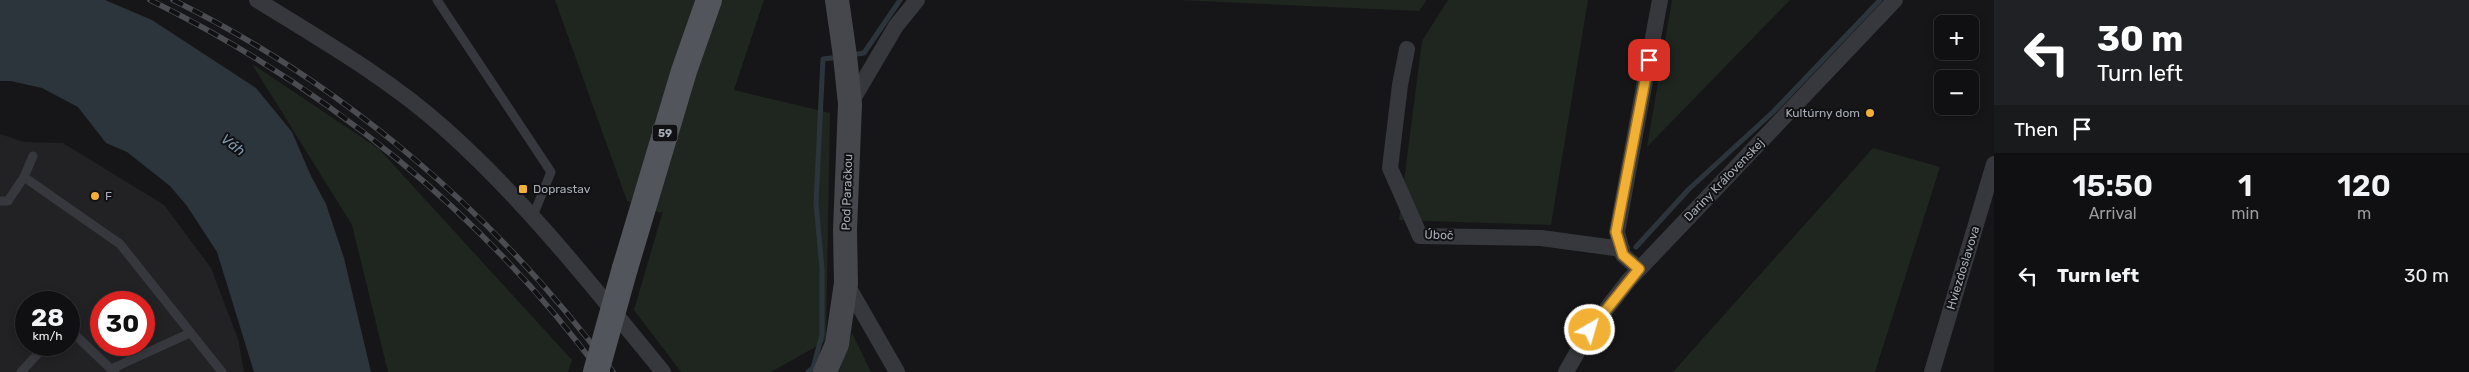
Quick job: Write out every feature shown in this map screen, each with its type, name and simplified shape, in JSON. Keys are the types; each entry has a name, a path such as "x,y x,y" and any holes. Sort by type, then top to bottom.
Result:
{"main road":[{"name":"59","path":"596,372 684,71 709,0"}],"street":[{"path":"257,0 354,62 444,127 533,216 663,372"},
{"name":"Pod Paračkou","path":"836,0 850,104 845,230 846,283 897,372"},
{"path":"850,104 896,26 917,0"},
{"path":"1639,269 1623,255 1616,232 1660,0"},
{"name":"Dariny Kráľovenskej","path":"1566,372 1590,330 1639,269 1895,0"},
{"name":"Úboč","path":"1407,49 1400,85 1390,168 1420,236 1540,238 1622,249"},
{"name":"Hviezdoslavova","path":"1932,372 1994,164"},
{"path":"825,372 837,344 846,283"}],"lane":[{"path":"438,0 551,172 533,216"},
{"path":"0,201 8,201 24,176 33,156"},
{"path":"24,176 120,244 222,372"},
{"path":"80,340 113,370 190,333"},
{"path":"21,372 36,356"}],"shaded area":[{"path":"555,0 764,0 734,90 830,113 826,341 771,372 681,372 634,310 663,211 661,213 627,201"},
{"path":"1179,0 1427,0 1419,11"},
{"path":"1448,0 1588,0 1551,225 1399,220 1422,41"},
{"path":"1672,0 1790,0 1647,147"},
{"path":"252,64 379,149 572,360 568,372 388,372 352,225"},
{"path":"0,134 24,142 63,143 164,205 211,268 238,339 244,372 0,372"},
{"path":"1873,148 1940,167 1875,372 1673,372"},
{"path":"852,333 871,372 839,372"}],"water":[{"name":"Váh","path":"0,0 105,0 152,20 256,88 292,132 311,176 326,204 344,258 371,372 254,372 217,252 187,206 170,186 127,152 106,143 78,107 42,88 11,81 0,81"}],"waterway":[{"path":"851,55 864,53 900,0"},
{"path":"1636,247 1689,189 1773,112 1880,0"},
{"path":"808,372 813,368 822,335 822,269 816,203 823,59 840,57"}],"railway":[{"path":"150,0 215,34 278,72 339,114 397,159 453,208 505,259 555,314 600,372"},
{"path":"173,0 237,34 299,72 358,114 415,160 469,209 520,260 568,315 613,372"}],"place":[{"name":"Kultúrny dom","path":"1870,113"},
{"name":"Doprastav","path":"523,189"},
{"name":"F","path":"95,196"}],"route":[{"path":"1590,330 1639,269 1623,255 1616,232 1649,60"}]}
